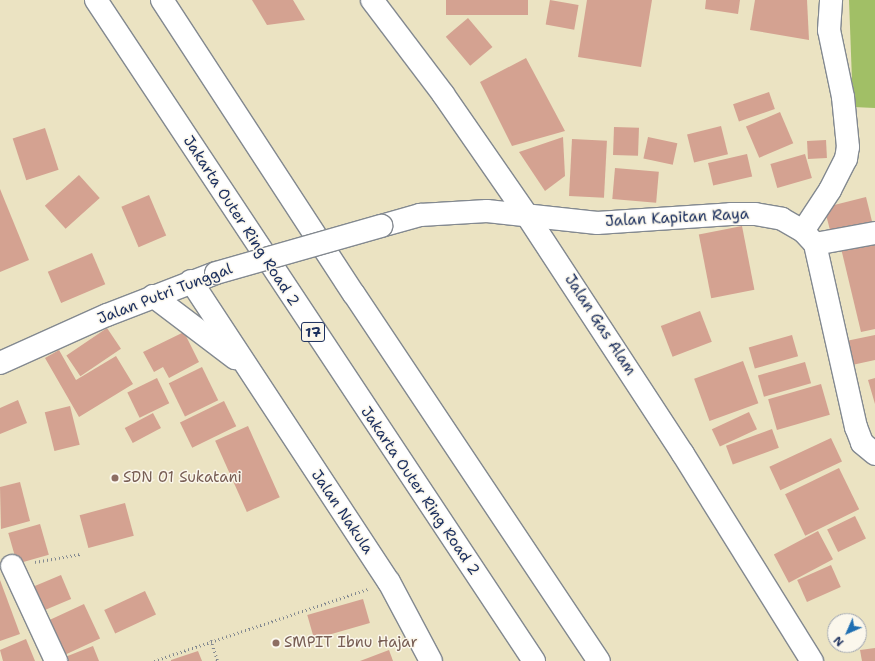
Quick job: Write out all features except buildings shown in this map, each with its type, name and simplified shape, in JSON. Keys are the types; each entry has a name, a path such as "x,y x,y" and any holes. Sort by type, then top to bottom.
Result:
{"main road":[{"name":"Jakarta Outer Ring Road 2","path":"96,0 534,661"},
{"path":"162,0 354,294 599,661"},
{"name":"Jalan Gas Alam","path":"372,0 447,100 526,214 675,442 812,661"},
{"path":"831,0 829,30 843,97 848,147 846,159 830,190 809,238 856,427 862,443 875,454"},
{"name":"Jalan Kapitan Raya","path":"381,226 420,215 450,212 526,214 597,223 755,214 782,219 809,238"},
{"name":"Jalan Putri Tunggal","path":"0,364 51,339 191,281 216,272 381,226"},
{"path":"809,238 875,233"},
{"name":"Jalan Nakula","path":"191,281 389,582 431,661"},
{"name":"Jalan Nakula","path":"153,296 247,368"},
{"path":"12,566 56,661"}],"path":[{"path":"12,566 80,554"},
{"path":"154,661 210,640 389,582"},
{"path":"210,640 218,661"}],"green space":[{"path":"849,0 875,0 875,108 853,107"}],"place":[{"name":"SDN 01 Sukatani","path":"115,478"},
{"name":"SMPIT Ibnu Hajar","path":"276,643"}]}
